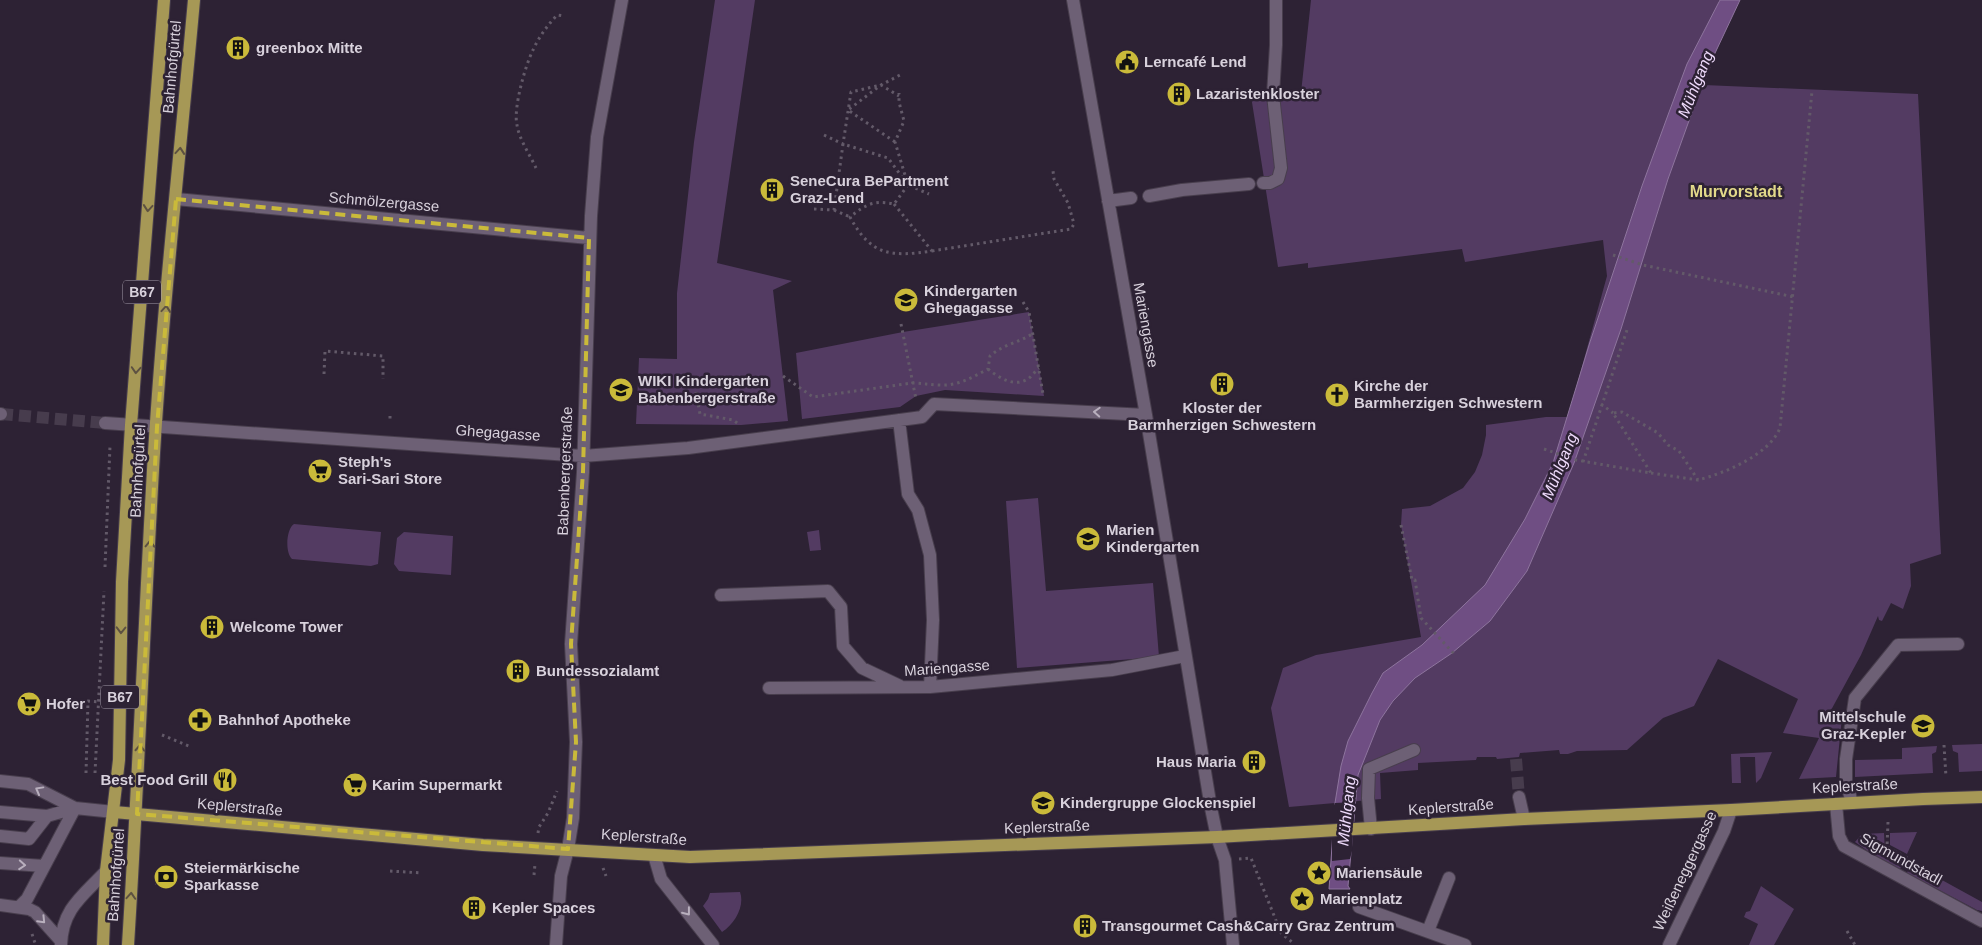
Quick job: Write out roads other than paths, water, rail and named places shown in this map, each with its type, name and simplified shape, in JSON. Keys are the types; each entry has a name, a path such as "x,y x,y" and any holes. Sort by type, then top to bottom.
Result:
{"main road":[{"name":"Bahnhofgürtel","path":"103,945 106,871 119,760 122,582 131,424 164,0"},
{"name":"Bahnhofgürtel","path":"128,945 157,427 194,0"},
{"name":"Keplerstraße","path":"114,812 483,845 690,857 1217,837 1524,819 1982,797"}],"street":[{"name":"Babenbergerstraße","path":"556,945 561,876 573,818 576,742 571,644 583,456 589,238 597,137 622,0"},
{"name":"Mariengasse","path":"1073,0 1146,415 1185,656 1217,837 1225,860 1233,945"},
{"path":"1263,184 1278,179 1282,168 1273,95 1276,0"},
{"path":"1149,196 1182,190 1249,184"},
{"path":"1108,201 1131,198"},
{"name":"Schmölzergasse","path":"176,199 589,238"},
{"name":"Ghegagasse","path":"105,423 583,456 688,448 919,417 934,404 1146,415"},
{"path":"898,420 908,494 918,510 930,555 933,620 930,687"},
{"path":"720,595 828,591 841,607 843,646 862,668 904,688"},
{"path":"1852,803 1846,781 1846,759 1855,698 1898,645 1958,644"},
{"name":"Mariengasse","path":"769,688 930,687 1112,670 1185,656"},
{"path":"1371,829 1368,798 1369,769 1414,750"},
{"path":"0,781 28,784 75,808 114,812"},
{"path":"1519,797 1524,819"},
{"name":"Sigmundstadl","path":"1836,804 1838,836 1844,846 1982,921"},
{"path":"0,812 47,816 75,808"},
{"path":"19,907 27,899 75,808"},
{"name":"Weißeneggergasse","path":"1669,945 1724,831 1731,810"},
{"path":"0,836 29,839 47,816"},
{"path":"654,856 661,879 713,945"},
{"path":"0,863 44,866"},
{"path":"61,943 66,922 78,898 106,871"},
{"path":"1428,931 1450,878"},
{"path":"0,905 29,909 38,914 61,943"},
{"path":"1360,907 1465,945"}],"water":[{"name":"Mühlgang","path":"1720,0 1740,0 1708,68 1668,179 1621,329 1574,463 1527,571 1490,621 1452,653 1415,678 1393,701 1380,720 1358,775 1348,886 1350,889 1329,889 1335,803 1341,766 1348,741 1383,673 1422,645 1485,585 1525,519 1553,463 1590,342 1642,186 1687,64"}],"tunnel":[{"path":"1,414 105,423"},
{"path":"1516,759 1519,797"}],"place":[{"name":"greenbox Mitte","path":"238,48"},
{"name":"Lerncafé Lend","path":"1127,62"},
{"name":"Lazaristenkloster","path":"1179,94"},
{"name":"SeneCura BePartment Graz-Lend","path":"772,190"},
{"name":"Kindergarten Ghegagasse","path":"906,300"},
{"name":"Kloster der Barmherzigen Schwestern","path":"1222,384"},
{"name":"WIKI Kindergarten Babenbergerstraße","path":"621,390"},
{"name":"Kirche der Barmherzigen Schwestern","path":"1337,395"},
{"name":"Steph's Sari-Sari Store","path":"320,471"},
{"name":"Marien Kindergarten","path":"1088,539"},
{"name":"Welcome Tower","path":"212,627"},
{"name":"Bundessozialamt","path":"518,671"},
{"name":"Hofer","path":"29,704"},
{"name":"Bahnhof Apotheke","path":"200,720"},
{"name":"Mittelschule Graz-Kepler","path":"1923,726"},
{"name":"Haus Maria","path":"1254,762"},
{"name":"Best Food Grill","path":"225,780"},
{"name":"Karim Supermarkt","path":"355,785"},
{"name":"Kindergruppe Glockenspiel","path":"1043,803"},
{"name":"Mariensäule","path":"1319,873"},
{"name":"Steiermärkische Sparkasse","path":"166,877"},
{"name":"Marienplatz","path":"1302,899"},
{"name":"Kepler Spaces","path":"474,908"},
{"name":"Transgourmet Cash&Carry Graz Zentrum","path":"1085,926"}],"district":[{"name":"Murvorstadt","path":"1736,191"}]}
